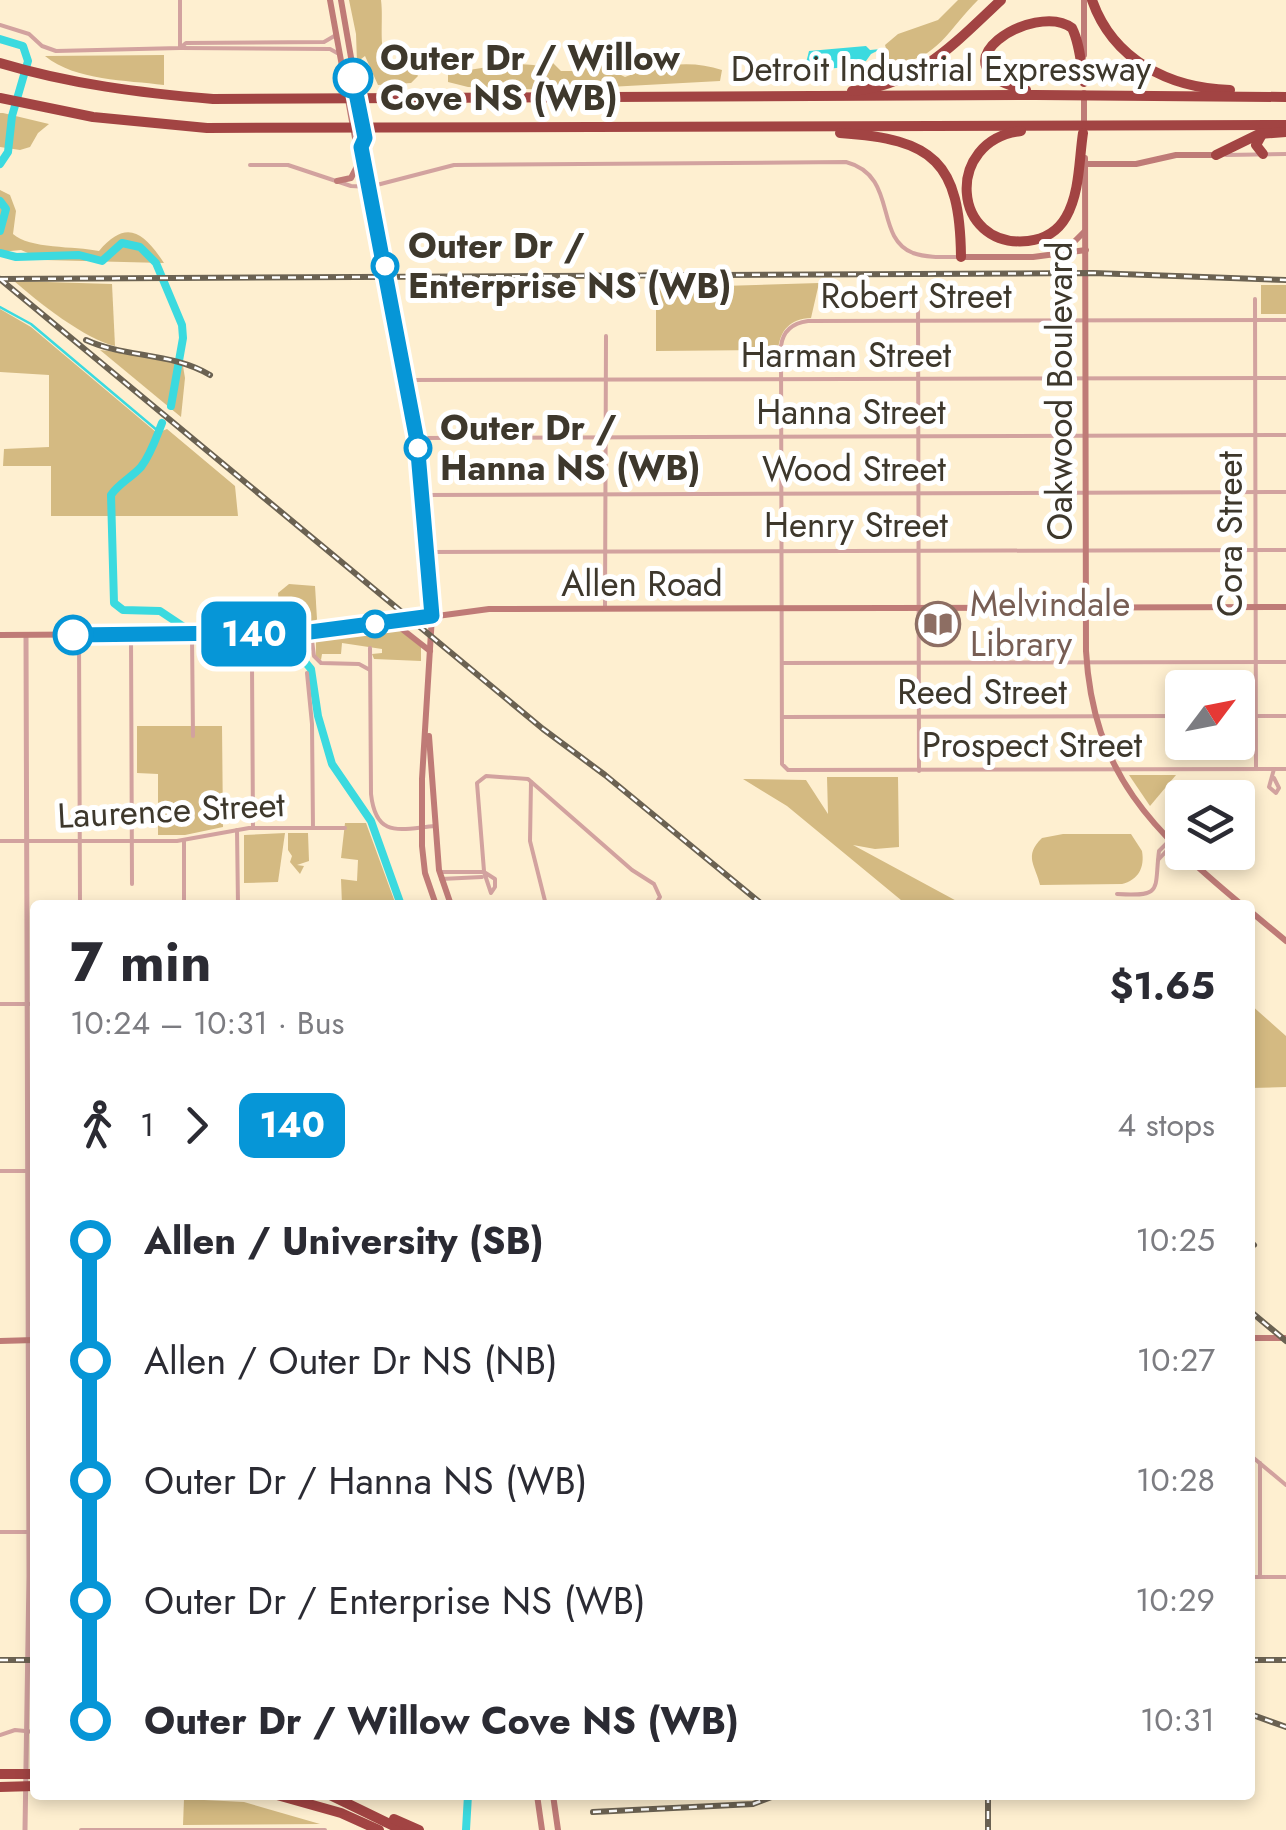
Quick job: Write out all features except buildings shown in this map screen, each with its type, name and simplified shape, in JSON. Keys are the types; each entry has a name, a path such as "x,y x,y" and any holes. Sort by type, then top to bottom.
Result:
{"highway":[{"path":"786,95 866,90 900,80 938,58 1000,0"},
{"path":"1088,0 1118,46 1157,73 1178,82 1218,90 1286,95"},
{"path":"1012,6 998,16 990,29 987,56 1001,80 1036,94"},
{"path":"1055,9 1072,29 1084,82"},
{"name":"Detroit Industrial Expressway","path":"0,63 166,96 363,99 1286,95"},
{"name":"Detroit Industrial Expressway","path":"10,101 142,123 207,128 1286,128"},
{"path":"1056,126 1007,133 986,145 970,165 967,203 980,225 992,234 1016,242 1028,241 1058,228 1073,200 1083,129"},
{"path":"760,128 880,135 920,149 942,169 954,191 960,219 960,257"},
{"path":"1216,155 1250,138 1286,128"},
{"path":"1263,154 1256,143 1269,132"},
{"path":"0,1774 30,1774"},
{"path":"0,1787 30,1786"},
{"path":"287,1800 362,1830"},
{"path":"293,1800 340,1813 379,1830"},
{"path":"341,1800 402,1830"},
{"path":"350,1804 372,1808 419,1830"}],"main road":[{"name":"Oakwood Boulevard","path":"1088,0 1083,129 1086,662 1095,717 1115,770 1165,836"},
{"path":"338,2 339,54 370,188 416,438 432,616 423,828 426,874 434,900"},
{"path":"337,181 356,172 365,138 338,2"},
{"path":"1085,164 1136,164 1176,155 1216,155"},
{"path":"1044,255 1070,246 1085,231"},
{"path":"960,257 1086,250"},
{"name":"Allen Road","path":"0,635 310,632 489,609 1286,606"},
{"path":"392,622 431,652"},
{"path":"427,724 440,876 449,900"},
{"name":"Oakwood Boulevard","path":"1202,870 1236,900"},
{"path":"1255,915 1286,941"},
{"path":"1255,1338 1286,1338"},
{"path":"0,1341 30,1340"},
{"path":"537,1800 541,1826"},
{"path":"554,1800 558,1826"},
{"path":"541,1826 549,1818 558,1826"}],"street":[{"path":"180,0 180,48"},
{"path":"0,25 29,34 48,50 56,51 180,48 330,50 339,54"},
{"path":"180,48 186,43 324,42 336,35"},
{"path":"266,42 267,50"},
{"path":"1216,155 1286,154"},
{"path":"250,165 288,165 370,188 454,165 846,162 862,168 875,180 893,233 903,247 919,255 960,257"},
{"path":"918,292 919,770"},
{"name":"Cora Street","path":"1255,300 1256,769"},
{"name":"Robert Street","path":"780,380 782,340 788,329 808,321 1286,320"},
{"path":"605,609 606,336"},
{"name":"Harman Street","path":"406,380 1286,378"},
{"path":"780,380 782,718"},
{"name":"Hanna Street","path":"416,438 1286,435"},
{"name":"Wood Street","path":"422,495 1286,492"},
{"name":"Henry Street","path":"427,552 1286,550"},
{"path":"310,632 319,662 364,664 371,672"},
{"path":"131,634 132,884"},
{"path":"192,634 192,736"},
{"path":"26,635 30,963"},
{"path":"79,635 80,900"},
{"path":"370,648 375,814 390,829 435,826"},
{"path":"782,663 1286,662"},
{"path":"252,665 253,828"},
{"path":"307,673 312,724 313,828"},
{"name":"Reed Street","path":"782,718 1165,716"},
{"path":"1256,716 1286,716"},
{"name":"Prospect Street","path":"782,718 782,764 788,770 1286,769"},
{"path":"1274,769 1274,778"},
{"path":"484,875 479,780 486,776 524,777 632,870 654,884 660,892 657,900"},
{"path":"531,782 530,841 545,900"},
{"name":"Laurence Street","path":"0,841 184,840 253,828 345,828"},
{"path":"238,830 238,900"},
{"path":"184,840 184,900"},
{"path":"1117,894 1150,893 1158,884 1158,860 1165,850"},
{"path":"440,876 484,875 496,882 490,900"},
{"path":"0,1004 30,1004"},
{"path":"0,1171 30,1172"},
{"path":"1255,1460 1286,1485"},
{"path":"1260,1464 1260,1577"},
{"path":"0,1532 30,1532"},
{"path":"1255,1577 1286,1577"},
{"path":"25,1830 30,1589"},
{"path":"0,1734 30,1732"},
{"path":"80,1830 326,1830"}],"shaded area":[{"path":"349,0 381,0 386,62 390,69 412,67 418,76 411,83 378,85 365,56 357,62"},
{"path":"958,0 978,0 930,51 919,58 890,62 885,45 898,34 938,20"},
{"path":"164,55 164,85 86,75 45,56"},
{"path":"593,61 625,77 673,65 722,70 720,81 553,90 468,87 448,82 448,72 510,65 546,68 552,62 561,71 581,71"},
{"path":"0,113 49,124 30,147 0,147"},
{"path":"0,190 10,195 16,211 13,234 20,239 99,251 118,235 134,233 164,263 44,260 21,250 0,252"},
{"path":"14,281 112,284 115,346 77,328"},
{"path":"819,283 811,318 787,327 778,350 656,351 656,288"},
{"path":"1261,285 1286,285 1286,314 1261,314"},
{"path":"0,309 31,327 157,433 167,429 235,486 238,516 51,516 51,466 3,466 4,449 49,447 49,375 0,372"},
{"path":"100,350 151,356 183,366 181,417"},
{"path":"289,584 315,586 317,619 313,627 281,629 278,593"},
{"path":"397,628 421,647 421,661 374,659 372,654 382,653 382,649 342,643 341,654 322,654 321,660 316,656 316,639"},
{"path":"137,726 222,726 223,827 185,835 158,835 158,774 137,773"},
{"path":"1129,775 1176,775 1165,780 1165,788 1150,806"},
{"path":"827,777 898,777 899,847 875,849 853,845 955,900 901,900 787,806 743,779 806,780 828,814"},
{"path":"345,823 366,823 394,900 342,900 341,879 357,881 358,860 341,858"},
{"path":"285,833 278,882 244,883 244,835"},
{"path":"288,833 308,833 309,861 297,865 304,866 300,874 290,862"},
{"path":"1063,834 1131,834 1142,851 1139,872 1122,884 1040,885 1032,861 1033,850 1042,838"},
{"path":"1255,1008 1286,1036 1286,1087 1255,1088"},
{"path":"184,1800 244,1802 320,1824 183,1825"}],"water":[{"path":"866,46 870,50 881,49 866,61 844,67 820,68 806,63 809,51"}],"waterway":[{"path":"0,39 23,46 28,61 12,116 8,152 0,164"},
{"path":"0,201 6,209 0,231"},
{"path":"0,253 16,257 79,255 102,261 122,243 140,247 156,263 182,325 171,406"},
{"path":"0,307 31,324 158,431"},
{"path":"162,423 141,467 111,495 114,603 123,610 160,611 184,627"},
{"path":"220,643 251,656 306,663 311,669 318,716 332,764 371,821 399,900"},
{"path":"466,1830 468,1800"}],"railway":[{"path":"0,279 1093,273 1286,280"},
{"path":"0,279 543,729 757,900"},
{"path":"86,340 180,362 210,375"},
{"path":"1255,1315 1286,1341"},
{"path":"0,1660 30,1660"},
{"path":"1255,1660 1286,1660"},
{"path":"1255,1716 1286,1727"},
{"path":"593,1812 753,1804 764,1800"},
{"path":"988,1800 988,1830"}],"bus line":[{"name":"140","path":"73,635 310,632 432,616 417,441 361,147 365,138 353,78"}],"place":[{"name":"Outer Dr / Willow Cove NS (WB)","path":"353,78"},
{"name":"Outer Dr / Enterprise NS (WB)","path":"385,266"},
{"name":"Outer Dr / Hanna NS (WB)","path":"418,448"},
{"name":"Melvindale Library","path":"938,624"}]}
